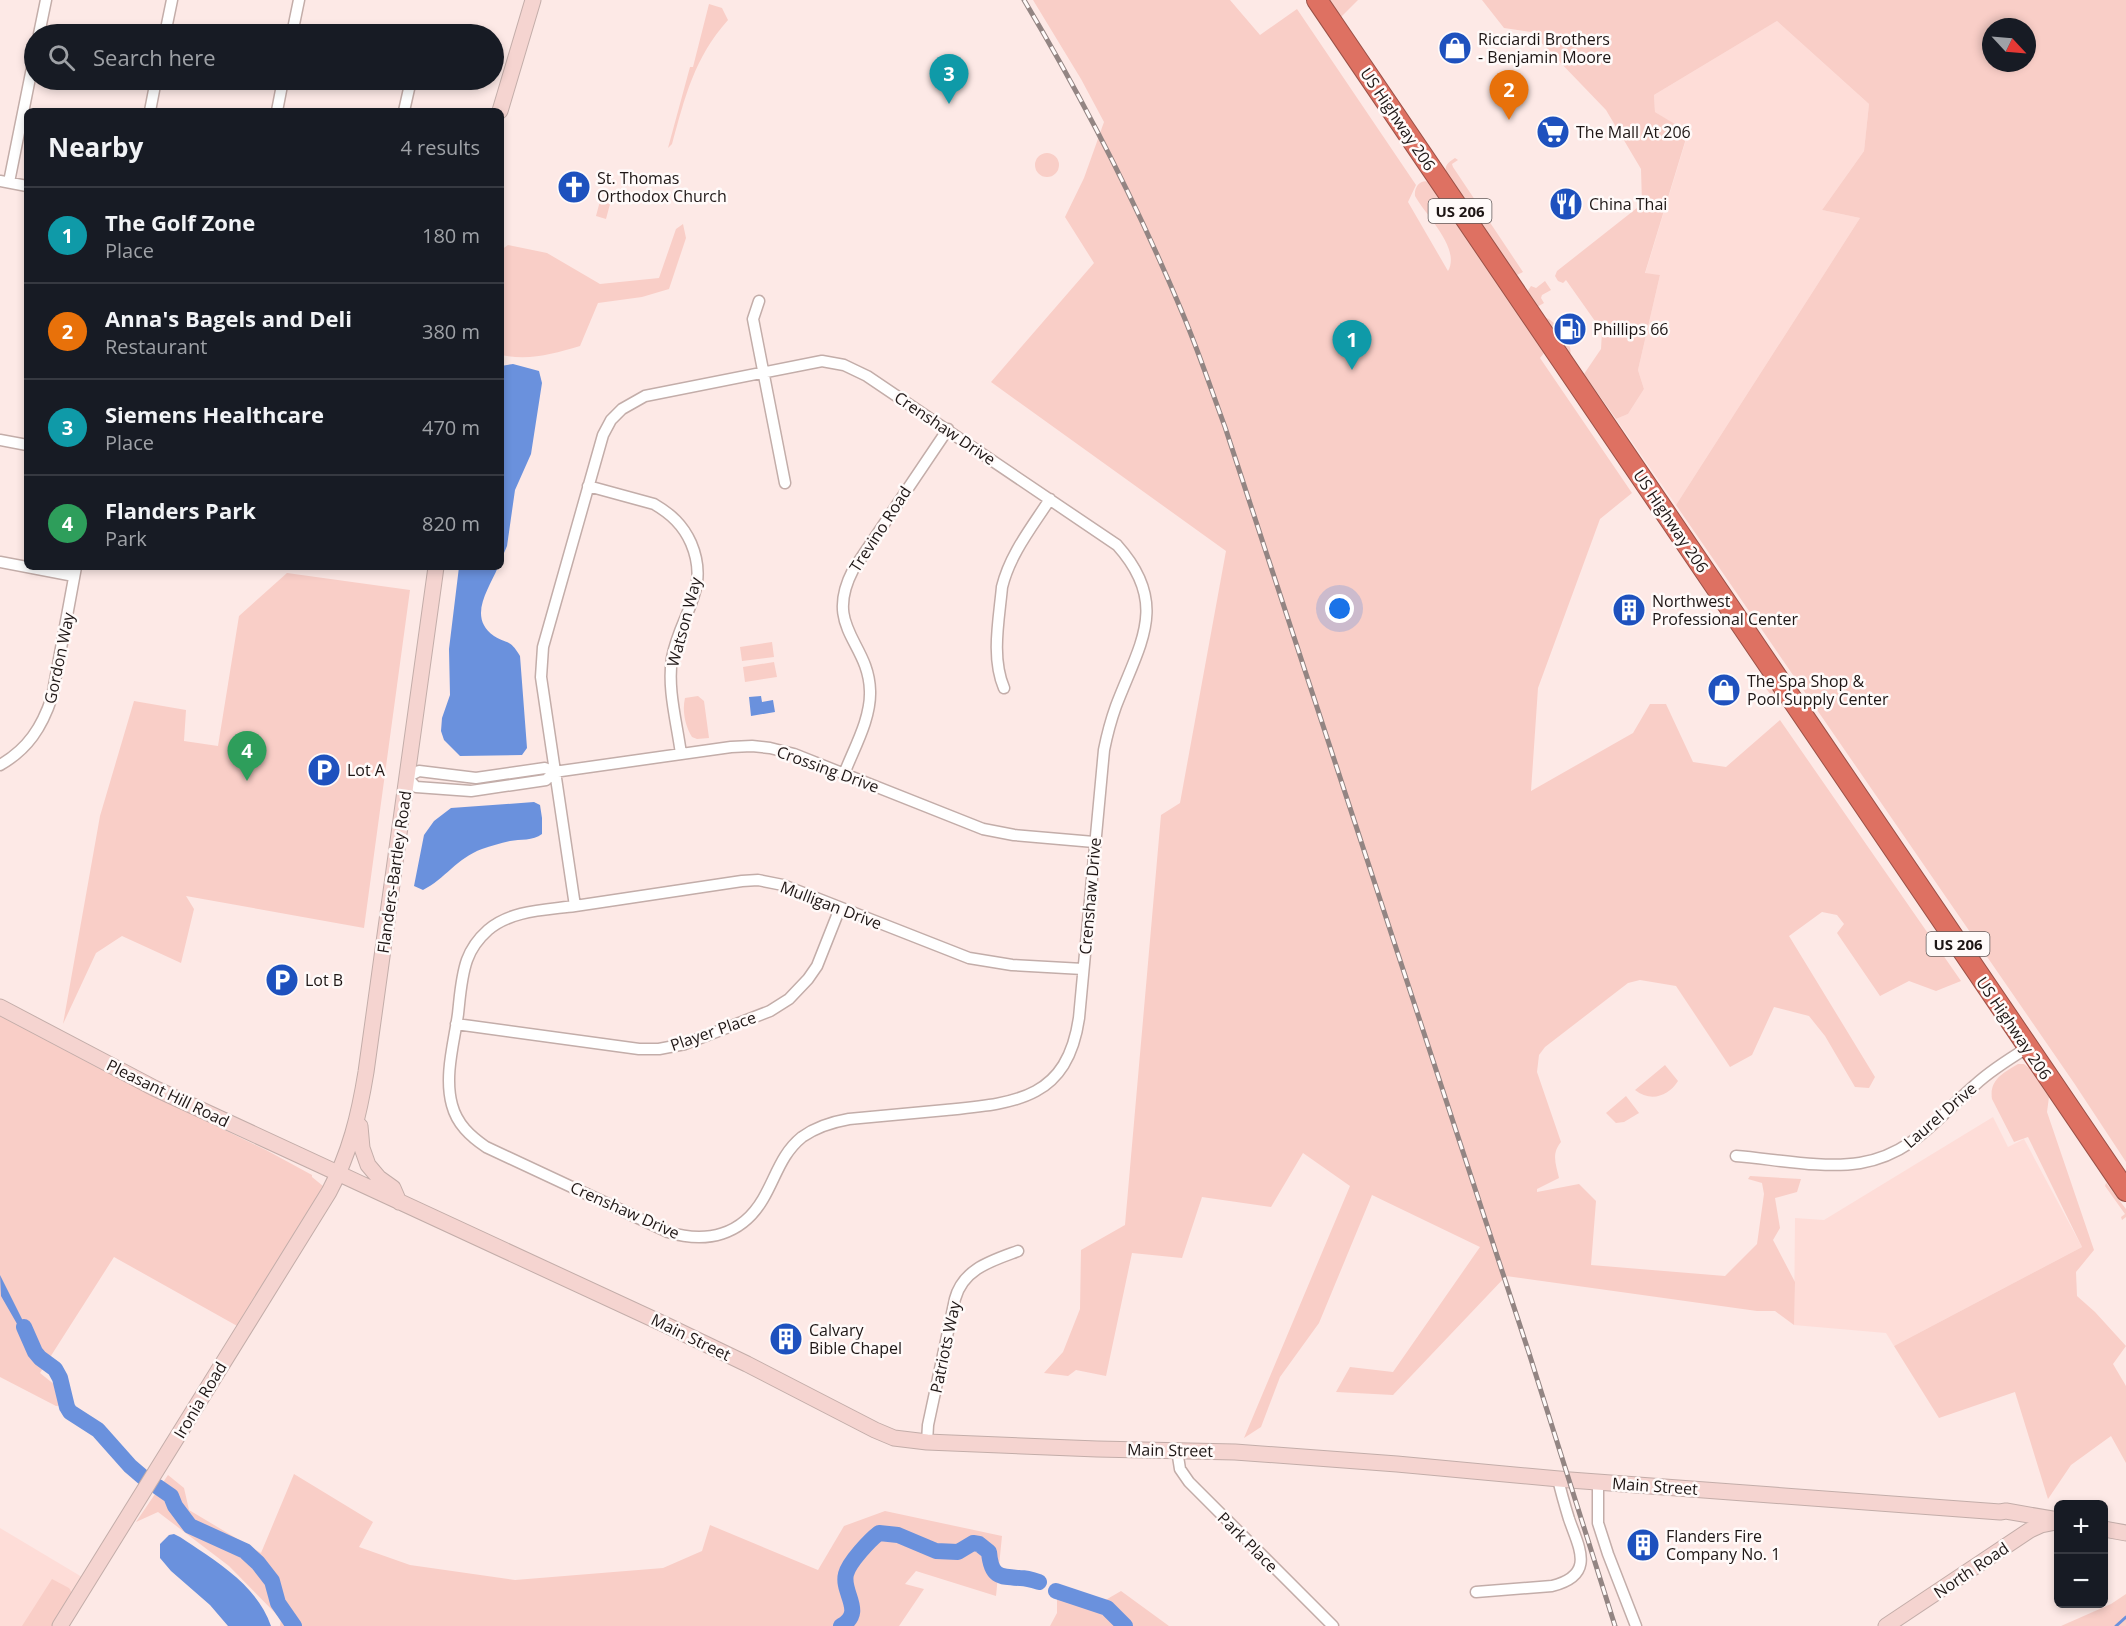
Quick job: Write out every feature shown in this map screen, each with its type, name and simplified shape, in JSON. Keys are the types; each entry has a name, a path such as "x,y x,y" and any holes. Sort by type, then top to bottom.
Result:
{"highway":[{"name":"US Highway 206","path":"1317,0 2126,1191"}],"street":[{"path":"41,24 46,0"},
{"path":"167,24 172,0"},
{"path":"294,24 299,0"},
{"path":"501,108 533,0"},
{"path":"24,185 5,182 27,90"},
{"path":"151,108 154,90"},
{"path":"278,108 281,90"},
{"path":"405,108 409,90"},
{"path":"759,301 753,319 785,483"},
{"name":"Crenshaw Drive","path":"822,361 844,365 867,376 948,429 1117,545 1139,575 1147,601 1143,638 1115,707 1104,750 1079,1018 1072,1048 1057,1072 1037,1091 1008,1103 849,1119 823,1126 801,1138 783,1158 764,1198 747,1220 728,1231 705,1238 685,1237 668,1232 486,1147 469,1134 454,1112 449,1094 456,1024 467,962 472,950 487,931 514,916 575,906 554,772 541,677 541,659 588,486 606,430 616,415 627,405 651,394 822,361"},
{"name":"Trevino Road","path":"844,774 866,719 870,690 867,671 849,635 843,615 843,600 847,582 948,429"},
{"path":"0,440 24,444"},
{"name":"Watson Way","path":"588,486 654,504 664,510 685,530 695,553 698,583 678,637 670,674 681,754"},
{"path":"1004,688 996,660 1002,587 1014,554 1050,499"},
{"path":"0,562 24,565"},
{"path":"60,570 75,572"},
{"name":"Flanders-Bartley Road","path":"339,1174 359,1114 436,570"},
{"name":"Gordon Way","path":"0,765 14,757 30,742 45,718 55,686 75,572"},
{"name":"Crossing Drive","path":"554,772 546,780 471,791 416,787 407,777 418,771 476,778 546,768 554,772 741,746 770,748 794,754 983,829 1014,835 1095,842"},
{"name":"Mulligan Drive","path":"575,906 758,880 783,885 969,958 1012,966 1083,969"},
{"name":"Player Place","path":"456,1024 639,1049 659,1049 686,1044 758,1016 789,999 808,980 817,966 840,908"},
{"name":"Pleasant Hill Road","path":"0,1007 123,1073 339,1174"},
{"name":"Laurel Drive","path":"1736,1156 1844,1164 1872,1160 1891,1154 1917,1139 1979,1081 2027,1048"},
{"path":"359,1114 361,1141 366,1160 373,1172 393,1188 399,1202"},
{"name":"Main Street","path":"339,1174 701,1341 894,1438 927,1442 1235,1452 1341,1459 1558,1479 2006,1511 2054,1520"},
{"name":"Ironia Road","path":"60,1626 156,1474 339,1174"},
{"name":"Patriots Way","path":"927,1442 940,1367 959,1286 977,1268 1018,1251"},
{"name":"Park Place","path":"1177,1450 1180,1469 1189,1482 1333,1626"},
{"path":"1476,1592 1558,1584 1572,1576 1578,1569 1581,1551 1569,1520 1558,1479"},
{"path":"1598,1482 1598,1522 1636,1626"},
{"path":"2000,1512 2015,1523 2023,1535"},
{"name":"North Road","path":"1886,1626 2023,1535 2041,1525 2054,1522"},
{"path":"2108,1530 2126,1533"}],"shaded area":[{"path":"1033,0 1230,0 1260,35 1297,9 1416,185 1408,202 1448,271 1451,262 1446,242 1415,196 1417,187 1423,182 1430,182 1433,185 1544,353 1540,358 1632,493 1600,519 1538,688 1531,791 1633,733 1650,704 1666,704 1693,762 1726,767 1780,720 1961,981 1936,991 1909,981 1880,996 1837,933 1844,924 1837,915 1822,912 1789,936 1875,1077 1869,1088 1855,1087 1825,1036 1809,1016 1774,1007 1752,1055 1730,1067 1676,986 1640,980 1628,983 1545,1047 1539,1055 1537,1072 1561,1142 1555,1155 1559,1178 1537,1189 1537,1192 1579,1184 1596,1201 1591,1265 1725,1276 1757,1244 1764,1194 1762,1183 1748,1179 1750,1176 1801,1179 1797,1192 1775,1198 1780,1228 1773,1240 1795,1282 1794,1325 1775,1311 1757,1311 1506,1276 1393,1395 1336,1392 1350,1367 1393,1372 1480,1247 1372,1195 1319,1323 1280,1377 1261,1427 1244,1438 1350,1186 1303,1153 1271,1207 1202,1197 1182,1258 1132,1253 1106,1376 1076,1370 1068,1376 1044,1373 1063,1352 1080,1309 1081,1250 1125,1225 1161,815 1180,803 1226,551 991,382 1094,263 1065,217 1084,178 1104,122"},
{"path":"1330,0 1358,0 1341,17"},
{"path":"1482,0 2126,0 2126,1162 1676,505 1860,218 1822,210 1864,151 1869,104 1777,21 1654,95 1655,112 1688,132 1645,273 1660,275 1638,370 1644,389 1628,414 1616,419 1584,374 1601,349 1602,331 1566,280 1563,283 1555,276 1557,271 1642,204 1641,169 1606,110 1531,32 1504,28"},
{"path":"709,4 722,8 728,20 716,34 699,64 686,94 672,144 668,148 690,67 693,67"},
{"path":"1777,21 1869,104 1864,151 1822,210 1860,218 1676,505 1616,419 1628,414 1644,389 1638,370 1660,275 1645,274 1688,133 1655,112 1654,95"},
{"path":"1047,153 1056,156 1059,165 1056,174 1047,177 1038,174 1035,165 1038,156"},
{"path":"1455,158 1458,160 1452,164 1453,167 1523,272 1517,275 1513,272 1447,175 1447,165"},
{"path":"600,201 610,204 606,219 596,216"},
{"path":"683,224 686,238 669,289 642,297 598,303 580,346 531,357 504,356 504,248 508,245 547,253 600,284 659,278 676,229"},
{"path":"1545,281 1551,290 1542,295 1544,303 1537,307 1527,292 1531,286 1536,288"},
{"path":"1544,317 1563,333 1569,344 1570,355"},
{"path":"287,573 410,590 364,928 186,896 194,909 181,963 122,936 96,953 63,1024 100,816 134,701 186,710 184,741 218,746 239,616"},
{"path":"772,642 774,657 742,661 740,647"},
{"path":"774,662 777,677 745,682 743,667"},
{"path":"1764,675 1780,699 1779,701 1775,701 1761,681 1761,676"},
{"path":"698,696 704,701 709,738 692,737 686,723 685,698"},
{"path":"0,1012 136,1087 266,1150 312,1175 323,1186 239,1327 114,1257 40,1373 55,1385 65,1405 56,1406 0,1377"},
{"path":"2018,1064 2024,1064 2029,1068 2049,1097 2047,1112 2094,1250 2076,1272 2077,1296 2126,1346 2113,1364 2126,1386 2126,1463 2111,1436 2071,1465 2048,1499 2015,1392 1939,1418 1894,1346 2082,1247 2028,1137 2014,1142 1992,1099 1995,1082 2002,1074"},
{"path":"1665,1065 1678,1081 1669,1091 1653,1097 1635,1090"},
{"path":"1626,1096 1639,1113 1624,1122 1616,1123 1606,1113"},
{"path":"1993,1117 2008,1147 2024,1139 2082,1247 1894,1346 1886,1333 1794,1325 1795,1218 1824,1220"},
{"path":"2106,1183 2126,1209 2126,1217 2122,1220 2121,1217 2125,1214 2105,1186"},
{"path":"294,1474 373,1522 359,1547 410,1565 515,1580 663,1568 702,1551 710,1525 818,1570 844,1526 885,1511 1002,1536 996,1596 916,1571 905,1584 924,1589 899,1626 280,1626 281,1619 229,1566 158,1512 136,1522 168,1475 184,1488 189,1510 261,1553"},
{"path":"0,1528 87,1580 58,1626 0,1626"},
{"path":"52,1579 69,1588 72,1593 53,1626 22,1626"},
{"path":"1121,1591 1169,1626 1050,1626 1057,1613 1057,1592 1097,1605"},
{"path":"2126,1594 2126,1626 2061,1626 2102,1608 2108,1608"}],"water":[{"path":"513,364 539,371 542,383 531,454 515,490 504,553 504,366"},
{"path":"459,570 497,570 482,603 482,620 494,636 511,644 520,656 527,748 522,755 460,756 444,740 441,731 442,718 450,695 449,649"},
{"path":"761,696 762,702 773,700 775,712 751,716 749,697"},
{"path":"534,802 540,805 542,834 535,838 510,841 482,849 465,858 423,890 414,886 424,835 434,821 451,808"},
{"path":"0,1275 34,1343 32,1350 1,1296"},
{"path":"174,1534 241,1582 259,1602 271,1626 228,1626 210,1605 171,1571 160,1558 160,1544 169,1535"}],"waterway":[{"path":"24,1327 35,1352 55,1369 60,1378 70,1412 98,1430 130,1466 144,1478"},
{"path":"158,1487 171,1496 175,1506 190,1526 245,1551 258,1563 272,1581 278,1603 294,1626"},
{"path":"841,1626 852,1615 845,1581 848,1569 860,1552 879,1533 898,1535 936,1551 958,1552 973,1543 979,1544 989,1552 992,1566 997,1574 1039,1582"},
{"path":"1056,1591 1107,1608 1125,1626"},
{"path":"2116,1626 2126,1617"}],"railway":[{"path":"1024,0 1068,76 1128,192 1188,326 1225,427 1529,1353 1615,1626"}],"place":[{"name":"Ricciardi Brothers - Benjamin Moore","path":"1455,48"},
{"name":"Siemens Healthcare","path":"949,104"},
{"name":"Anna's Bagels and Deli","path":"1509,120"},
{"name":"The Mall At 206","path":"1553,132"},
{"name":"St. Thomas Orthodox Church","path":"574,187"},
{"name":"China Thai","path":"1566,204"},
{"name":"Phillips 66","path":"1570,329"},
{"name":"The Golf Zone","path":"1352,370"},
{"name":"Northwest Professional Center","path":"1629,610"},
{"name":"The Spa Shop & Pool Supply Center","path":"1724,690"},
{"name":"Lot A","path":"324,770"},
{"name":"Flanders Park","path":"247,781"},
{"name":"Lot B","path":"282,980"},
{"name":"Calvary Bible Chapel","path":"786,1339"},
{"name":"Flanders Fire Company No. 1","path":"1643,1545"}]}
